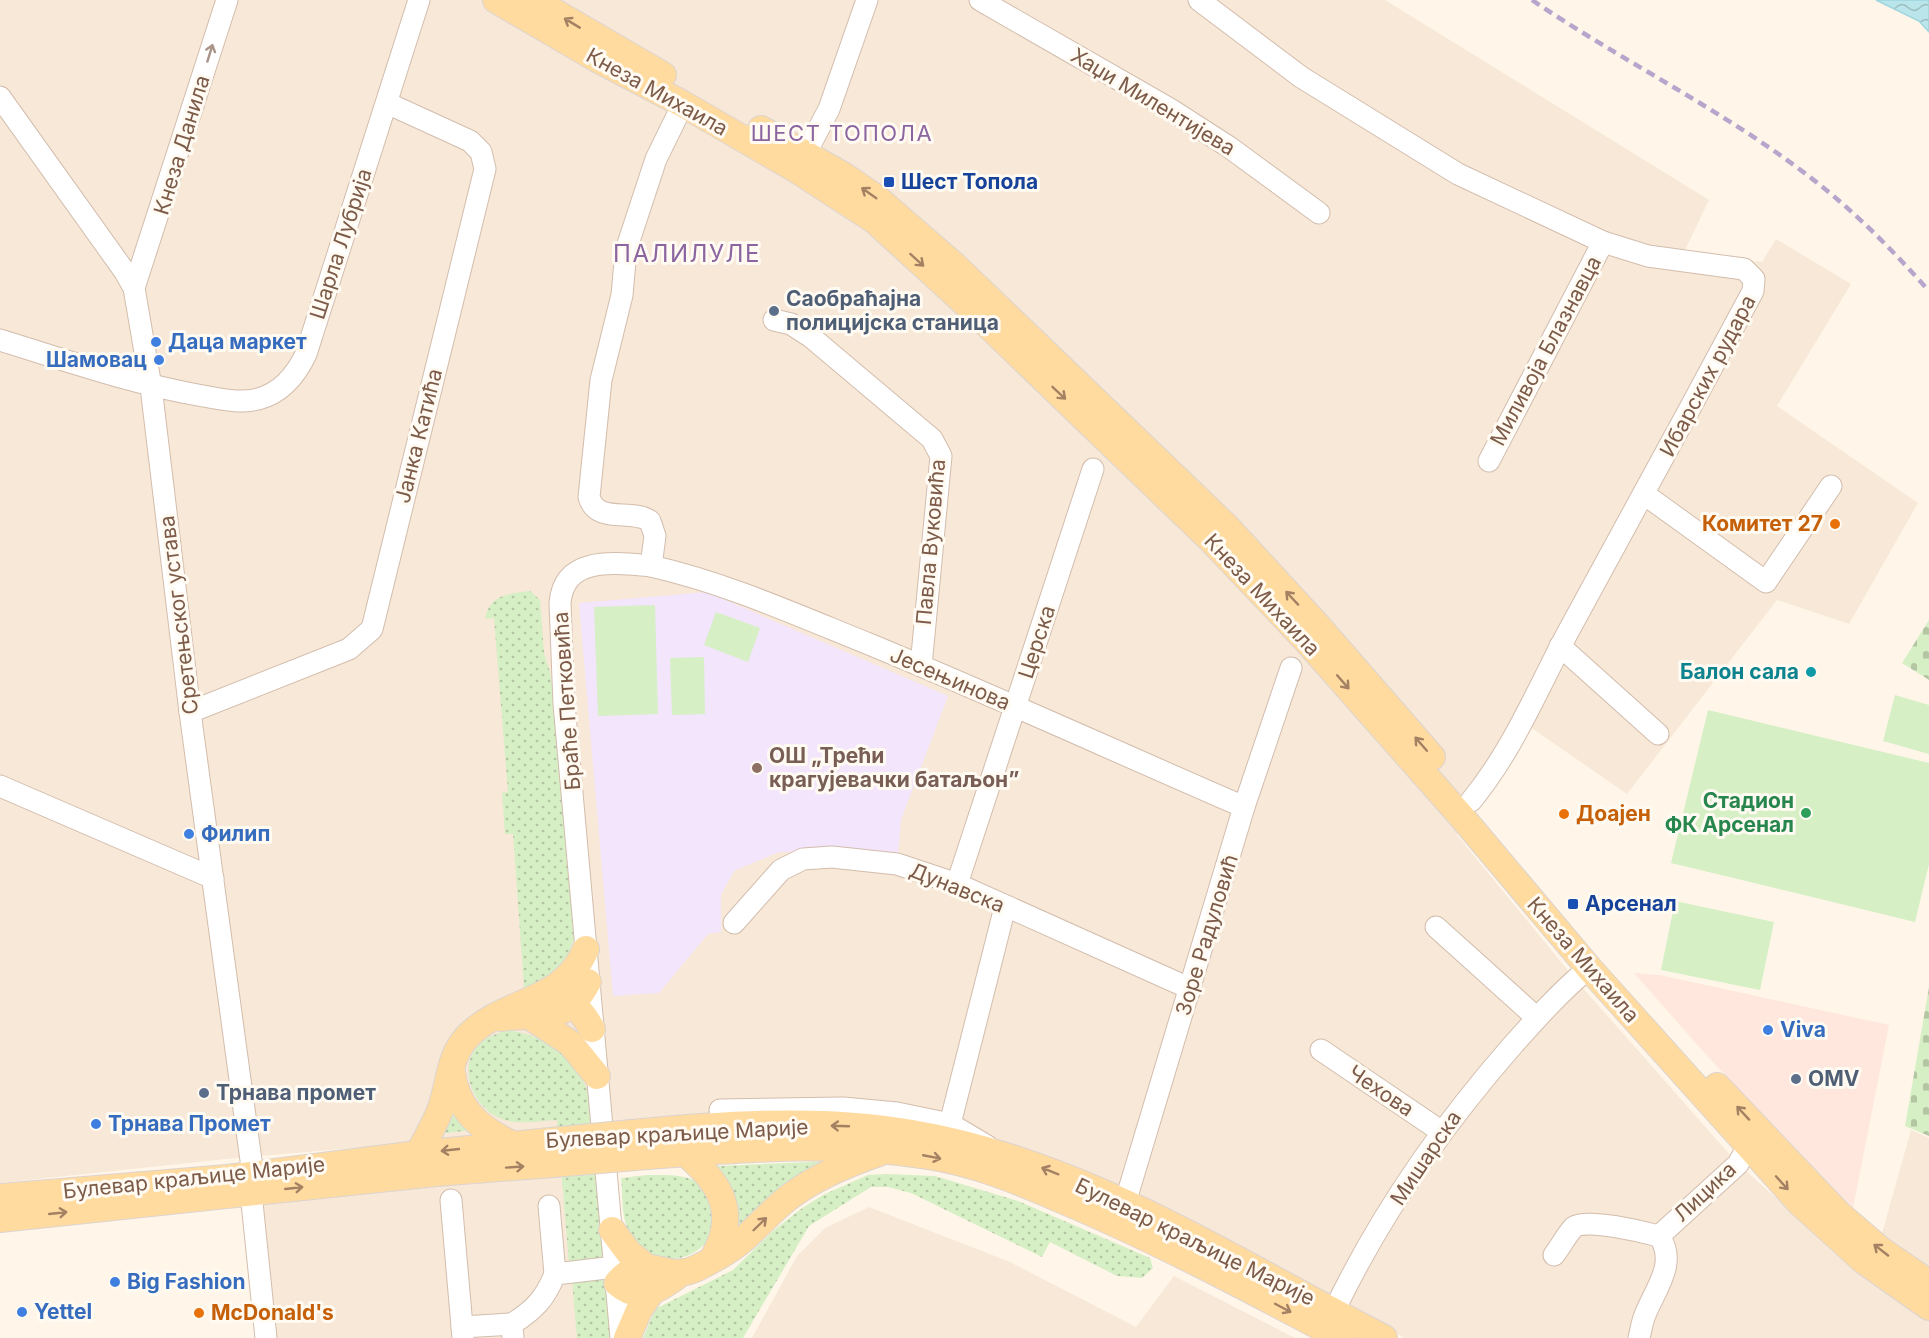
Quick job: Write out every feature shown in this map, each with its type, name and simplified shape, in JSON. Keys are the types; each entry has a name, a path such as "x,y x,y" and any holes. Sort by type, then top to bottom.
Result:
{"main road":[{"name":"Кнеза Михаила","path":"496,0 597,59 683,104 802,162 843,175 915,230 1219,519 1318,626 1656,1018 1812,1188 1881,1250 1929,1283"},
{"name":"Кнеза Михаила","path":"534,0 802,162 874,220 967,305 1212,541 1304,638 1589,968 1800,1203 1846,1245 1929,1307"},
{"path":"418,1154 439,1113 452,1063 468,1036 491,1020 531,1009 566,979 581,960 586,949"},
{"path":"531,1009 552,1015 573,1004 588,982"},
{"path":"573,1004 584,1015 592,1029"},
{"path":"531,1009 570,1043 597,1076"},
{"path":"452,1063 457,1095 470,1116 486,1131 512,1144"},
{"name":"Булевар краљице Марије","path":"0,1219 252,1184 633,1145 765,1125 846,1126 910,1132 1003,1155 1125,1203 1204,1241 1384,1338"},
{"name":"Булевар краљице Марије","path":"0,1197 252,1184 418,1154 512,1144 552,1153"},
{"name":"Булевар краљице Марије","path":"633,1145 685,1153 802,1146 888,1150 931,1156 1003,1176 1093,1212 1224,1275 1341,1338"},
{"path":"612,1230 629,1253 644,1265 660,1270 682,1272 694,1269 738,1244 798,1190 846,1165 888,1150"},
{"path":"685,1153 706,1170 725,1208 724,1231 713,1258"},
{"path":"644,1265 616,1275 631,1291 650,1294"},
{"path":"627,1338 639,1310 650,1294 662,1288 682,1272"}],"street":[{"name":"Кнеза Данила","path":"134,288 227,0"},
{"name":"Шарла Лубрија","path":"0,340 151,387 232,401 249,401 279,390 298,371 306,354 419,0"},
{"path":"802,162 829,109 867,0"},
{"name":"Хаџи Милентијева","path":"980,0 1170,109 1229,147 1319,213"},
{"name":"Ибарских рудара","path":"1199,0 1301,78 1458,174 1603,242 1648,256 1744,269 1755,282 1753,291 1560,646 1497,768 1471,801"},
{"name":"Сретењског устава","path":"0,97 125,272 134,288 151,387 190,712 252,1184 266,1338"},
{"name":"Јанка Катића","path":"190,712 349,649 372,629 485,169 481,152 470,141 387,103"},
{"path":"651,566 655,536 650,521 635,515 604,514 594,508 589,497 601,380 622,296 626,250 656,159 683,104"},
{"name":"Миливоја Блазнавца","path":"1489,461 1603,242"},
{"name":"Павла Вуковића","path":"774,320 791,324 811,337 932,439 938,448 941,456 921,666"},
{"name":"Церска","path":"957,884 1093,469"},
{"path":"1644,494 1766,582 1830,486"},
{"name":"Браће Петковића","path":"621,1338 564,704 561,592 574,575 593,565 605,562 651,566"},
{"name":"Јесењинова","path":"651,566 709,582 778,607 921,666 1244,807"},
{"path":"1560,646 1658,734"},
{"name":"Зоре Радуловић","path":"1125,1203 1244,807 1291,668"},
{"path":"0,786 213,878"},
{"name":"Дунавска","path":"734,923 781,870 803,859 832,857 897,864 957,884 1191,989"},
{"path":"950,1124 1005,907"},
{"path":"1436,927 1537,1018"},
{"name":"Мишарска","path":"1334,1311 1413,1171 1482,1080 1537,1018 1589,968"},
{"name":"Чехова","path":"1320,1050 1442,1132"},
{"path":"720,1110 843,1108 897,1113 950,1124 1003,1155"},
{"name":"Лицика","path":"1659,1236 1738,1164 1748,1146"},
{"path":"451,1200 463,1333 512,1331 535,1310 547,1294 555,1274 549,1206"},
{"name":"Лицика","path":"1554,1254 1573,1229 1581,1224 1659,1236 1665,1244 1668,1260 1644,1316 1639,1338"},
{"path":"555,1274 616,1275"}],"shaded area":[{"path":"0,0 1385,0 1709,200 1685,250 1762,262 1776,239 1851,284 1777,406 1918,503 1849,624 1777,600 1627,794 1523,722 1457,835 1575,979 1738,1164 1869,1280 1911,1130 1929,1138 1929,1338 1405,1338 1127,1196 720,1117 226,1159 0,1183"},
{"name":"ОШ „Трећи крагујевачки батаљон”","path":"707,592 948,696 901,820 898,854 779,852 734,871 721,895 721,932 708,934 659,993 613,996 579,603"},
{"path":"1634,973 1660,975 1889,1025 1853,1208 1708,1057"},
{"path":"562,1176 578,1338 266,1338 252,1200"},
{"path":"869,1207 1010,1262 1136,1327 1174,1276 1295,1338 752,1338 797,1256 825,1228"}],"green space":[{"path":"530,591 540,600 544,653 550,672 555,706 575,937 561,971 516,999 524,987 513,834 505,834 502,793 508,792 494,618 485,619 491,604 496,600 507,595"},
{"path":"655,605 658,714 598,716 594,607"},
{"path":"716,612 760,628 748,662 704,645"},
{"path":"1929,620 1929,680 1902,663"},
{"path":"704,657 705,714 672,715 670,658"},
{"path":"1895,695 1929,705 1929,754 1883,741"},
{"name":"Стадион ФК Арсенал","path":"1708,710 1929,763 1929,864 1915,922 1671,863"},
{"path":"1675,901 1774,922 1760,990 1661,970"},
{"path":"1929,987 1929,1136 1905,1126"},
{"path":"509,1030 538,1039 561,1052 571,1062 585,1086 591,1101 604,1260 569,1263 557,1120 522,1122 502,1119 483,1106 471,1086 469,1064 473,1053 486,1039"},
{"path":"450,1097 472,1130 438,1134"},
{"path":"835,1161 732,1238 727,1183 718,1166"},
{"path":"673,1175 691,1179 707,1196 714,1214 712,1231 704,1245 691,1254 675,1259 658,1257 642,1249 629,1232 623,1213 621,1178"},
{"path":"868,1175 935,1176 1018,1201 1150,1258 1153,1268 1142,1278 1117,1276 1050,1242 1042,1257 911,1193 888,1187 871,1187 809,1226 743,1338 643,1338 655,1309 733,1270 774,1230 801,1209 823,1195"},
{"path":"606,1277 611,1338 577,1338 572,1280"}],"water":[{"path":"1876,0 1929,0 1929,32 1919,21"}],"railway":[{"path":"1532,0 1718,114 1791,163 1853,213 1929,291"}],"place":[{"name":"Шест Топола","path":"889,182"},
{"name":"Саобраћајна полицијска станица","path":"774,311"},
{"name":"Даца маркет","path":"156,342"},
{"name":"Шамовац","path":"159,360"},
{"name":"Комитет 27","path":"1835,524"},
{"name":"Балон сала","path":"1811,672"},
{"name":"ОШ „Трећи крагујевачки батаљон”","path":"757,768"},
{"name":"Стадион ФК Арсенал","path":"1806,813"},
{"name":"Доајен","path":"1564,814"},
{"name":"Филип","path":"189,834"},
{"name":"Арсенал","path":"1573,904"},
{"name":"Viva","path":"1768,1030"},
{"name":"OMV","path":"1796,1079"},
{"name":"Трнава промет","path":"204,1093"},
{"name":"Трнава Промет","path":"96,1124"},
{"name":"Big Fashion","path":"115,1282"},
{"name":"Yettel","path":"22,1312"},
{"name":"McDonald's","path":"199,1313"}],"district":[{"name":"ШЕСТ ТОПОЛА","path":"842,133"},
{"name":"ПАЛИЛУЛЕ","path":"687,254"}]}
